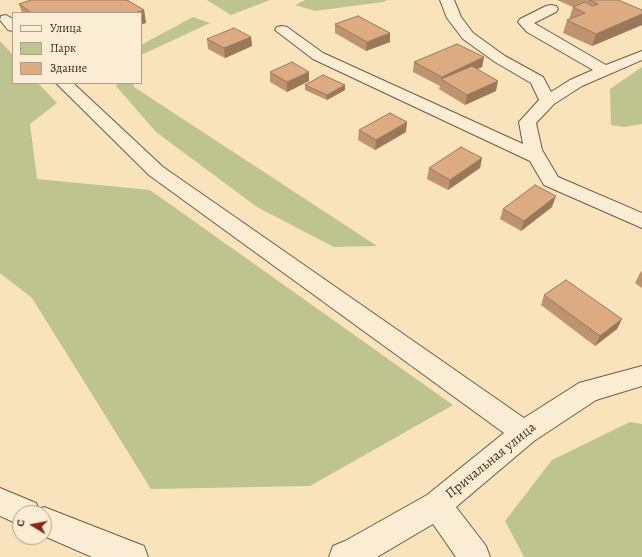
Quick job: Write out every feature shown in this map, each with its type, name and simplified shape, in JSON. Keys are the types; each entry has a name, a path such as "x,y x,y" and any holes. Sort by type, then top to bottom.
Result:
{"street":[{"path":"447,0 454,18 468,36 500,59 537,80 548,101"},
{"path":"551,9 525,22 532,29 604,71"},
{"path":"282,30 318,56 537,157"},
{"path":"642,56 576,83 548,101 527,122 533,150 551,181 642,221"},
{"path":"65,84 156,170 524,433"},
{"name":"Причальная улица","path":"344,557 351,555 437,505 524,433 588,391 642,376"},
{"path":"0,502 12,507"},
{"path":"437,505 475,557"},
{"path":"52,524 133,557"}],"green space":[{"path":"207,0 270,0 231,15"},
{"path":"305,0 387,0 383,2 315,11 295,5"},
{"path":"193,17 210,23 142,55 142,44"},
{"path":"0,41 12,54 12,84 39,84 57,103 30,124 37,179 150,190 453,405 310,486 151,489 32,298 0,273"},
{"path":"642,67 642,124 624,127 611,125 610,89"},
{"path":"117,84 134,84 134,87 377,246 334,247 257,207 156,132 116,86"},
{"path":"630,422 642,424 642,557 524,557 505,521 552,460"}],"building":[{"path":"31,0 127,0 144,10 138,12 31,12 19,4"},
{"path":"589,0 618,0 642,10 642,14 596,34 567,20 585,13 573,7 585,2 593,6 598,4"},
{"path":"358,16 390,33 367,42 335,24"},
{"path":"234,28 251,37 224,48 207,39"},
{"path":"457,44 484,57 442,77 414,62"},
{"path":"292,62 309,72 287,82 270,72"},
{"path":"472,66 498,81 467,95 441,79"},
{"path":"323,75 345,85 327,95 305,85"},
{"path":"390,113 407,122 376,140 359,130"},
{"path":"461,147 482,158 450,180 429,168"},
{"path":"535,185 556,196 524,221 503,209"},
{"path":"566,280 622,319 600,336 544,295"}]}
